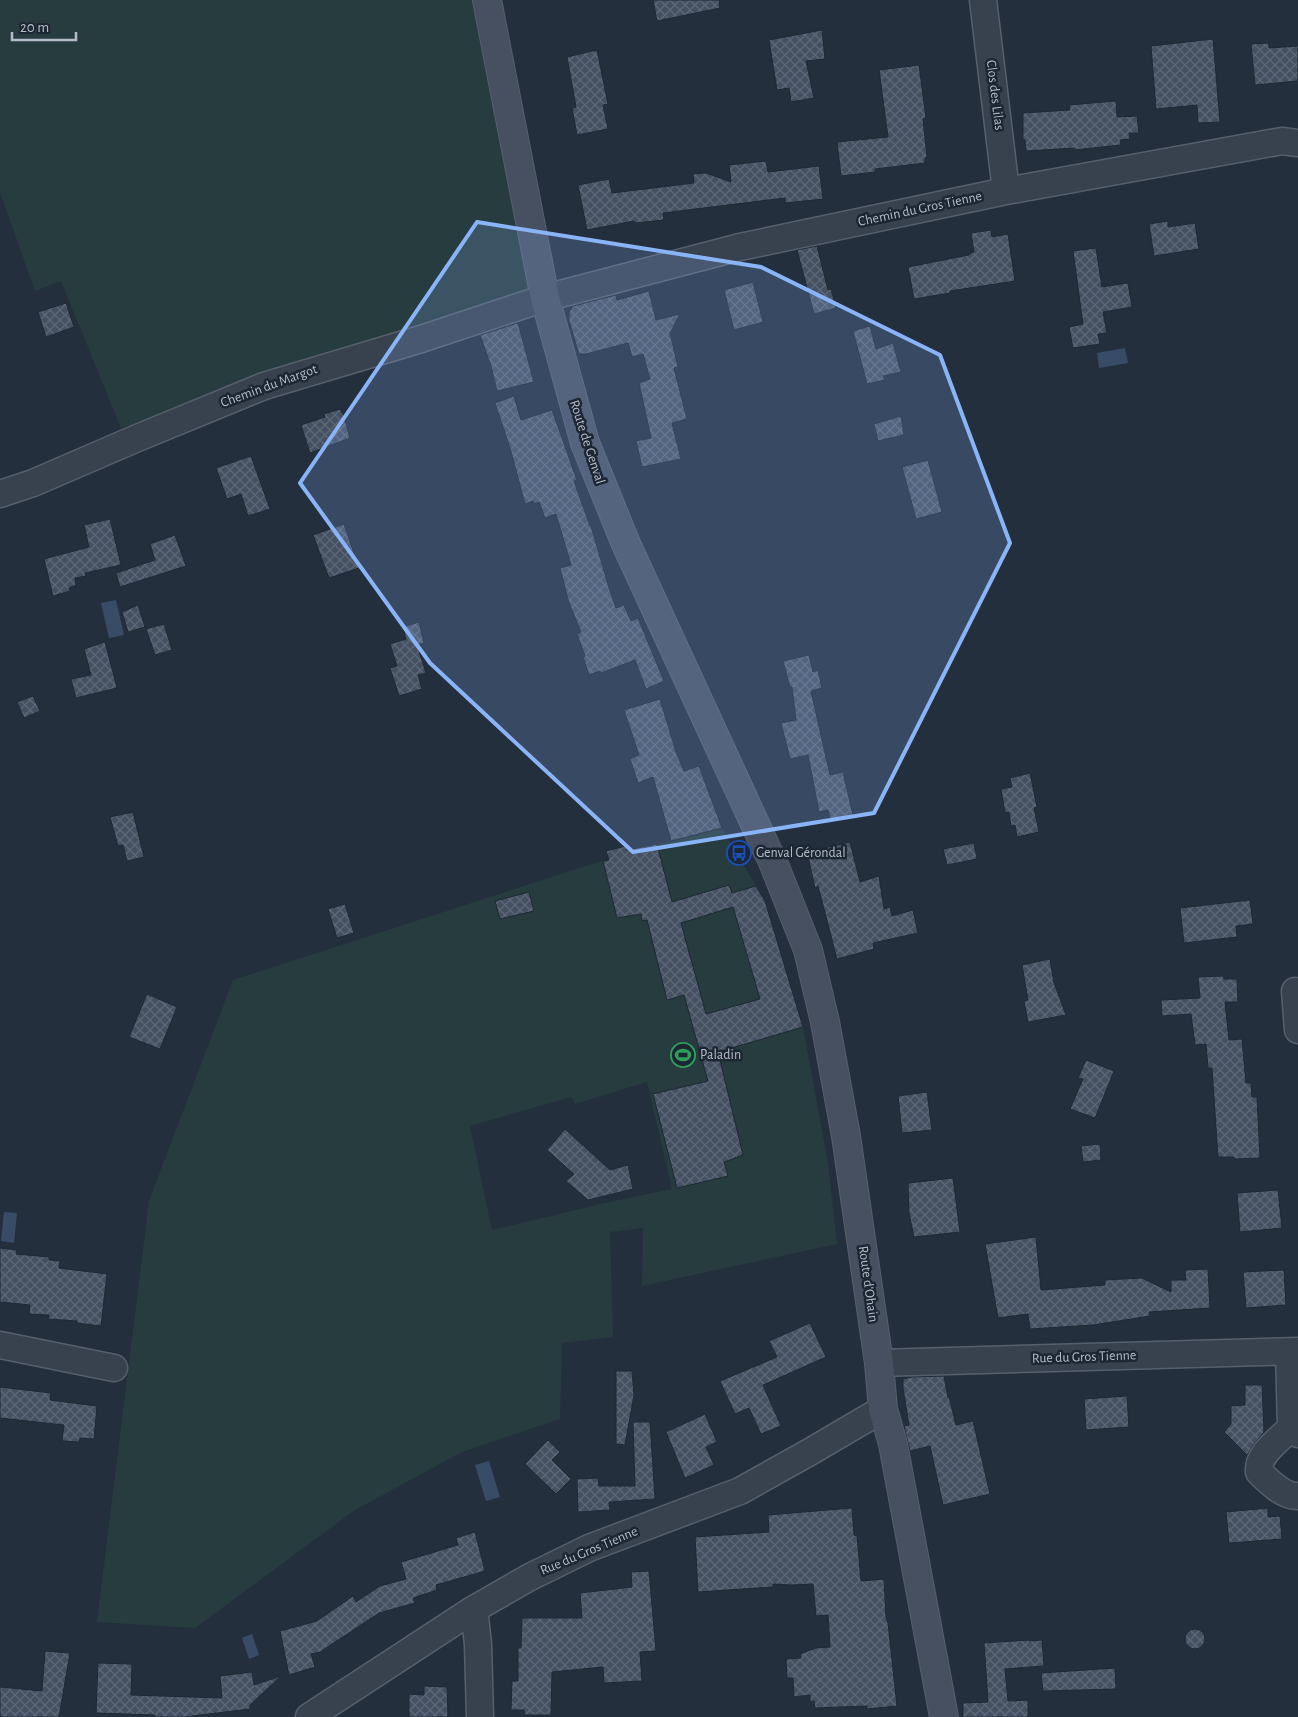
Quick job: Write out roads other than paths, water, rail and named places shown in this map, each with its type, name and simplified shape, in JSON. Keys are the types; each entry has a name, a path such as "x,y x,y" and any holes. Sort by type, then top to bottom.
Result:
{"main road":[{"name":"Route de Genval","path":"487,0 545,298 585,443 646,589 771,857"},
{"name":"Route d'Ohain","path":"771,857 808,950 825,1022 846,1136 879,1363 883,1409 893,1444 944,1717"}],"street":[{"name":"Clos des Lilas","path":"983,0 1006,191"},
{"name":"Chemin du Gros Tienne","path":"545,298 740,247 1006,191 1282,142 1298,143"},
{"name":"Chemin du Margot","path":"0,494 33,483 135,438 264,386 421,339 545,298"},
{"path":"1295,991 1298,1030"},
{"path":"0,1346 114,1368"},
{"name":"Rue du Gros Tienne","path":"879,1363 1294,1351 1295,1431 1262,1456 1259,1472 1280,1489 1290,1495 1298,1496"},
{"name":"Rue du Gros Tienne","path":"309,1717 474,1609 530,1577 589,1548 740,1491 883,1409"},
{"path":"474,1609 478,1644 480,1717"}],"water":[{"path":"1125,348 1128,363 1099,368 1097,353"},
{"path":"116,600 124,635 109,638 101,603"},
{"path":"4,1212 17,1213 14,1243 1,1241"},
{"path":"489,1461 500,1497 486,1501 475,1465"},
{"path":"252,1634 259,1655 249,1659 242,1638"}],"place":[{"name":"Genval Gérondal","path":"739,853"},
{"name":"Paladin","path":"683,1055"}]}
